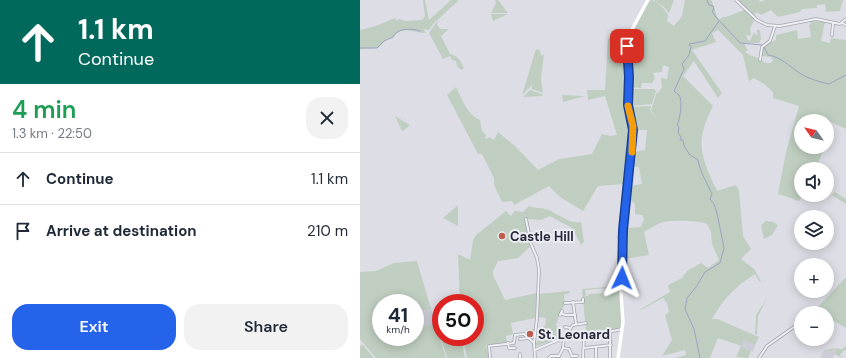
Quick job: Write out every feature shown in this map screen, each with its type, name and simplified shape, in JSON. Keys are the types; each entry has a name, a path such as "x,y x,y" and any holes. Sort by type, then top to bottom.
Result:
{"main road":[{"path":"618,358 622,329 623,232 633,130 628,105 628,39 648,0"}],"street":[{"path":"736,0 757,20 764,24 775,26 816,19 832,23 846,24"},
{"path":"842,23 846,18"},
{"path":"832,23 832,35"},
{"path":"760,60 762,47 770,41 775,26"},
{"path":"526,219 531,244 537,258 538,270 537,318 534,344"},
{"path":"565,302 583,302"},
{"path":"573,302 576,324"},
{"path":"561,313 565,315 574,315"},
{"path":"565,327 570,328 576,324 586,324"},
{"path":"759,358 768,346 794,327"},
{"path":"569,337 570,328"},
{"path":"536,347 564,338 584,337 622,329"},
{"path":"609,356 611,345 610,332"},
{"path":"490,358 489,346 515,343 515,335 524,334 536,347 535,358"},
{"path":"569,334 578,334"},
{"path":"583,358 584,337"},
{"path":"520,339 528,338"},
{"path":"549,358 551,356 560,357 564,338"},
{"path":"508,344 509,348 515,348"},
{"path":"584,348 611,345"},
{"path":"596,347 596,356"},
{"path":"563,348 569,349 572,356 577,356"}],"shaded area":[{"path":"431,309 432,325 424,326 424,310"},
{"path":"744,340 755,345 753,352 741,346"},
{"path":"834,348 837,349 833,358 820,358 824,350 832,351"}],"green space":[{"path":"423,0 425,0 429,20 451,0 459,0 434,23 429,30 423,29 426,33 404,30 400,31 393,38 387,39 378,48 360,49 360,30 376,26 395,18 397,21 399,19 405,21 422,20 425,16"},
{"path":"495,0 498,0 508,13 491,13 496,3"},
{"path":"646,0 627,39 628,79 624,92 627,93 632,135 629,135 628,137 631,137 621,287 585,290 586,296 588,296 589,294 614,292 617,291 617,288 621,288 621,328 588,335 571,336 580,335 586,331 582,289 617,286 619,239 616,237 619,235 624,184 598,186 583,211 560,197 549,186 514,205 512,201 502,202 494,185 494,178 482,154 478,154 447,95 456,87 468,110 472,115 480,120 482,131 486,135 485,138 487,139 489,137 494,140 498,132 516,147 538,170 559,159 592,154 602,134 610,136 617,135 605,96 588,100 587,90 605,90 608,39 611,36 615,39 626,39"},
{"path":"649,0 655,1 663,7 668,15 667,21 674,26 682,16 685,0 711,0 719,20 723,17 744,10 755,19 750,28 751,35 749,36 746,34 747,39 750,41 754,32 757,36 757,30 760,30 761,39 759,43 745,43 748,50 745,52 761,59 765,63 771,63 773,60 771,57 762,56 762,46 776,40 776,35 797,30 798,39 811,37 809,25 811,24 810,21 825,22 821,41 830,43 831,38 846,40 846,129 834,124 834,114 797,114 799,106 773,98 773,92 754,78 749,81 743,55 718,30 712,33 716,42 692,50 722,93 718,98 694,61 683,76 713,106 703,130 702,149 704,159 717,191 736,185 739,190 743,236 751,249 741,259 754,269 761,281 759,281 755,274 742,284 730,294 712,319 717,319 759,337 755,345 744,340 741,346 718,338 710,358 674,358 686,355 685,350 662,356 672,340 665,315 669,312 667,303 663,298 639,310 670,292 668,285 682,278 687,271 701,263 708,268 719,260 712,244 711,232 707,224 685,221 667,221 644,232 649,255 625,259 626,246 628,245 627,228 641,227 644,219 642,215 635,214 635,204 628,198 630,186 642,184 639,167 632,166 633,152 645,150 647,130 634,130 629,107 651,106 650,110 656,119 651,110 657,92 658,93 662,88 661,78 667,79 669,67 663,65 662,72 653,73 655,78 652,83 642,83 641,88 630,87 628,41"},
{"path":"654,0 674,0 669,13 663,6"},
{"path":"759,0 760,2 765,0 843,0 840,11 826,12 825,4 817,5 817,8 802,9 800,12 778,17 771,10 761,15 757,12 754,15 738,1"},
{"path":"491,14 508,14 493,21"},
{"path":"438,20 437,25 440,29 449,29 441,36 450,54 457,57 464,68 461,70 457,66 456,61 452,60 450,56 443,59 429,33"},
{"path":"536,49 540,50 541,56 544,54 541,79 543,93 532,89 532,85 522,95"},
{"path":"633,89 654,89 656,91 652,104 631,106 630,97"},
{"path":"530,90 542,94 543,96 523,97"},
{"path":"562,95 585,96 563,102"},
{"path":"395,116 410,125 403,131 400,128 403,124 400,127"},
{"path":"794,124 794,154 822,154 819,162 794,162 794,199 778,194 786,152"},
{"path":"835,192 846,199 846,204 834,196"},
{"path":"457,206 458,207 458,226 443,218"},
{"path":"529,206 543,208 572,222 581,222 584,242 581,245 572,228 550,216 541,220 528,219 533,244 529,241 531,246 518,258 498,261 493,271 493,275 505,300 537,293 535,318 511,323 513,334 506,336 507,343 486,345 489,358 467,358 465,346 484,346 484,294 460,294 458,254 470,260 473,240 476,235 506,211 511,216 515,211 523,212"},
{"path":"766,221 773,222 778,225 772,235 764,239 761,225"},
{"path":"417,261 431,309 424,310 424,294 372,294 372,346 424,346 424,326 432,324 432,346 442,346 446,358 376,358 360,339 360,272 376,271 394,263"},
{"path":"846,277 846,328 834,321 834,306 819,306 826,298 834,298 834,290"},
{"path":"569,291 570,293 564,295 565,305 561,310 556,325 559,330 558,333 562,332 563,337 537,346 535,344 539,340 537,334 543,333 543,326 545,326 546,318 538,317 539,294"},
{"path":"767,298 758,316 757,334 755,335 756,315"},
{"path":"527,329 534,329 533,340 526,334"},
{"path":"363,345 374,358 360,358 360,346"},
{"path":"443,346 463,346 465,358 447,358"},
{"path":"741,346 751,351 748,358 736,357"},
{"path":"846,346 846,350 844,350 840,355 842,358 834,354 836,350 834,348 842,349"},
{"path":"834,348 832,351 824,350"}],"waterway":[{"path":"707,0 709,5 713,6 714,10 712,11 715,16 740,43 762,45"},
{"path":"700,358 694,329 685,309 687,298 705,272 720,263 724,248 717,213 714,204 710,199 712,194 702,174 698,160 690,155 684,146 683,140 680,140 681,137 678,133 679,127 677,125 680,115 681,101 679,95 674,91 684,69 682,64 689,55 691,47 689,44 705,41 719,21"},
{"path":"360,48 377,48 384,41 393,37 401,30 413,29 420,31"},
{"path":"764,47 768,55 781,60 801,74 815,80 829,84 846,75"}],"slow traffic":[{"path":"628,106 633,126 632,152"}],"place":[{"name":"Castle Hill","path":"502,236"},
{"name":"St. Leonard","path":"530,334"}],"route":[{"path":"622,278 623,230 633,130 632,118 628,105 629,77 627,46"}]}
